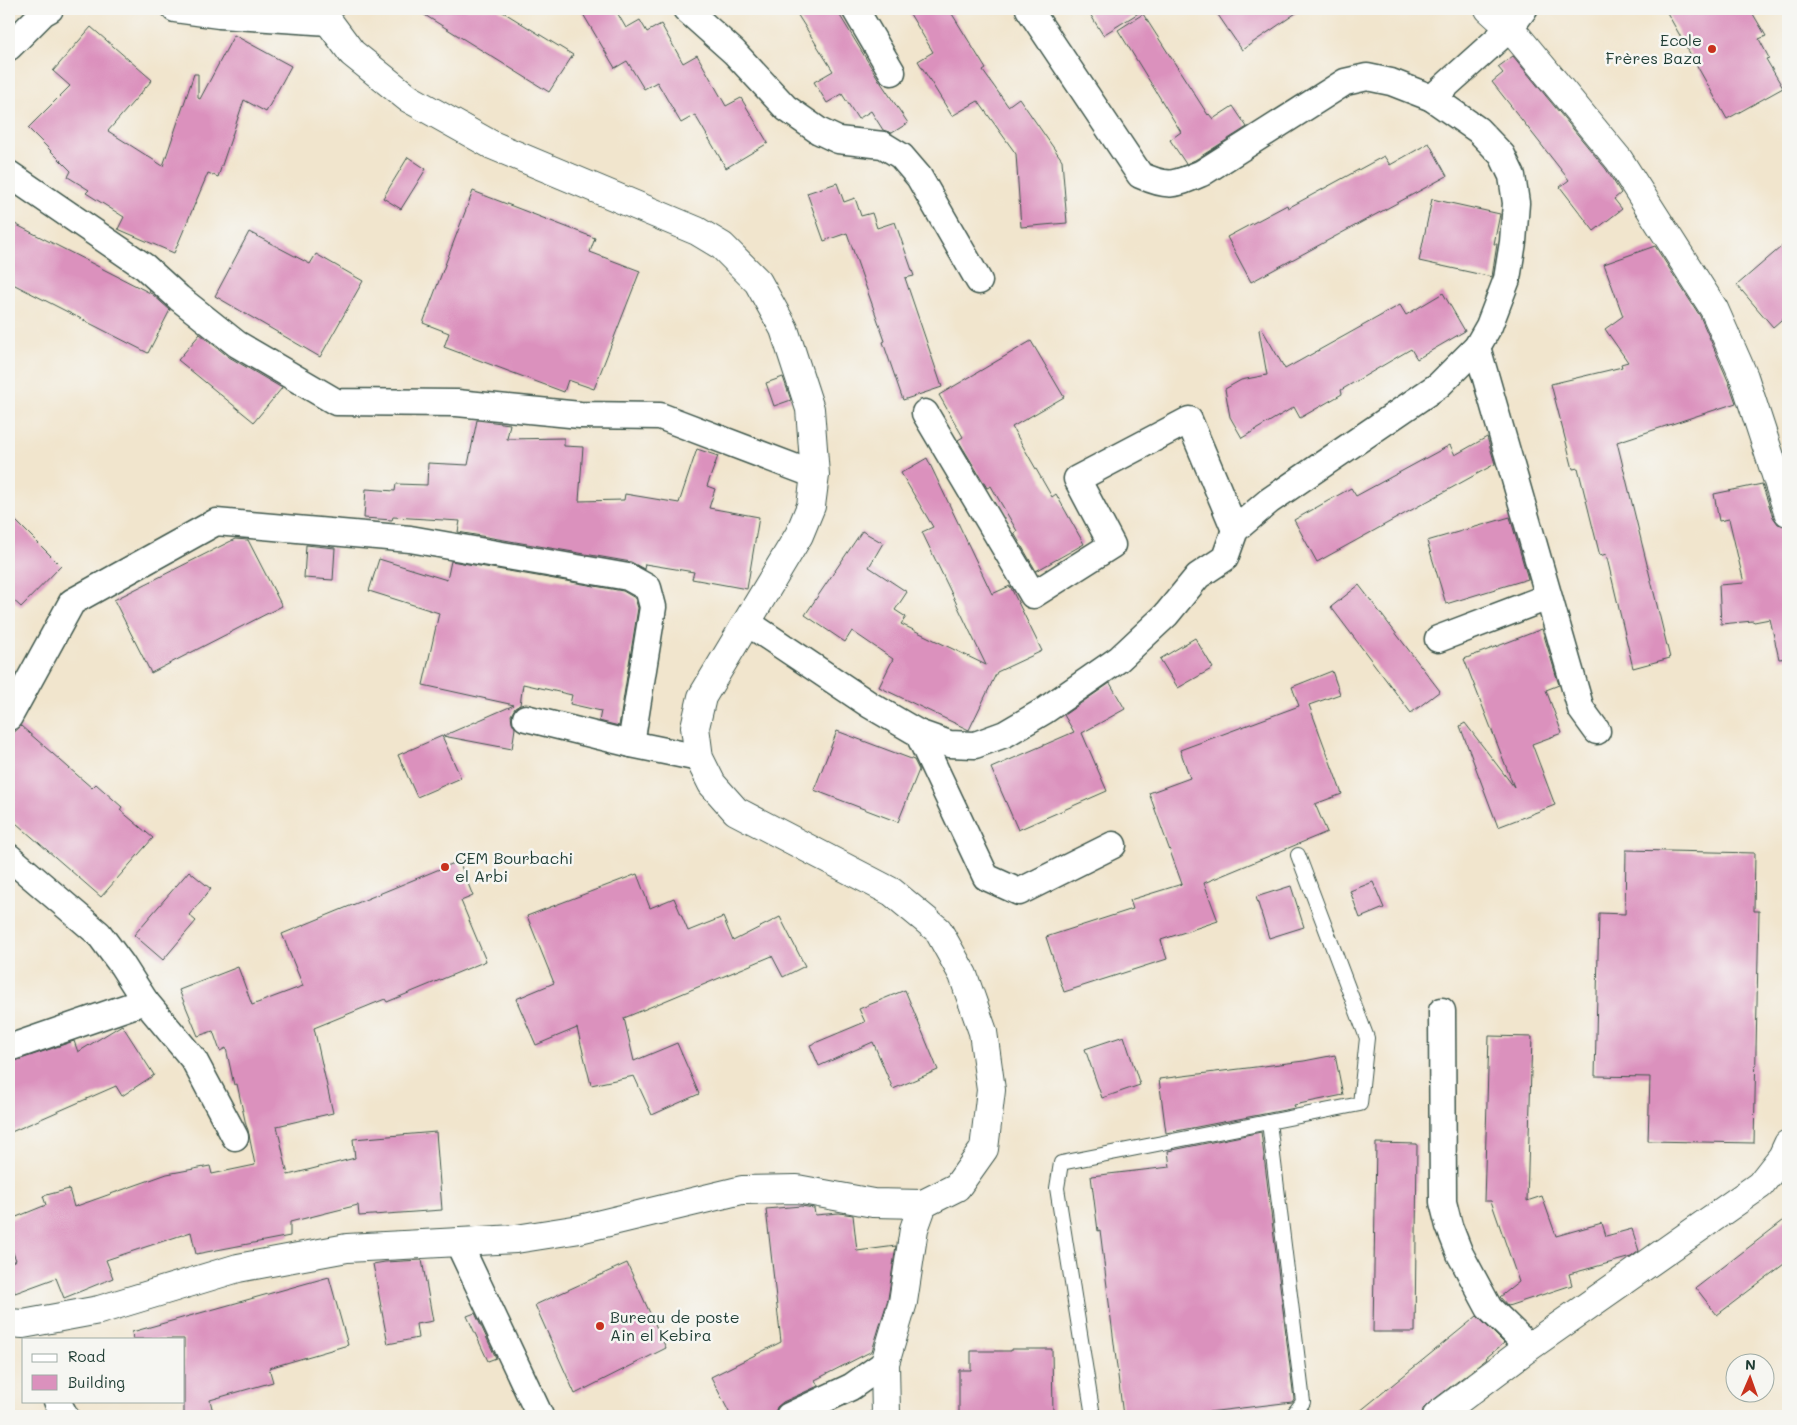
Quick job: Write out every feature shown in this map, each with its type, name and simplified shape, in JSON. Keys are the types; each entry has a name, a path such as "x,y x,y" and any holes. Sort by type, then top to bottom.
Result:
{"main road":[{"path":"1489,9 1517,18 1619,160 1714,309 1744,377 1788,512"},
{"path":"20,1329 99,1310 238,1268 347,1248 516,1239 580,1229 742,1190 797,1189 874,1203 923,1204 957,1187 984,1149 991,1090 983,1032 963,975 938,930 892,892 736,812 712,784 699,758 695,727 702,697 799,536 811,506 816,475 810,409 784,329 758,282 722,246 697,231 492,145 408,98 352,53 327,16"},
{"path":"1437,1416 1529,1347 1760,1184 1782,1157 1788,1144"},
{"path":"886,1416 885,1363 903,1302 914,1229 923,1204"}],"street":[{"path":"9,46 42,13 50,9"},
{"path":"175,9 219,15 327,16"},
{"path":"686,9 734,52 786,108 819,131 838,140 883,145 901,156 918,177 979,281"},
{"path":"855,9 892,72"},
{"path":"748,623 870,705 918,733 949,744 975,745 1006,734 1044,711 1119,659 1166,615 1198,576 1225,558 1235,530 1269,501 1440,385 1477,347 1489,326 1506,279 1513,242 1516,203 1512,176 1502,155 1478,130 1432,98 1391,82 1367,77 1345,82 1202,173 1176,184 1156,182 1140,175 1029,9"},
{"path":"1432,98 1517,18"},
{"path":"9,174 145,266 179,298 237,344 336,402 457,404 580,415 660,416 816,475"},
{"path":"1477,347 1581,709 1597,731"},
{"path":"925,413 1033,595 1112,546 1077,479 1189,420 1235,530"},
{"path":"9,717 72,602 216,522 410,539 628,577 648,588 653,607 631,744"},
{"path":"1438,639 1548,597"},
{"path":"526,718 631,744 699,758"},
{"path":"918,733 986,877 1019,892 1113,845"},
{"path":"9,857 98,934 122,965 145,1001 194,1060 235,1137"},
{"path":"9,1048 145,1001"},
{"path":"1442,1011 1443,1202 1449,1226 1460,1254 1490,1308 1529,1347"},
{"path":"458,1242 540,1416"},
{"path":"789,1416 852,1387 885,1363"},
{"path":"58,1402 65,1416"}],"lane":[{"path":"1093,1416 1057,1188 1061,1163 1360,1104 1367,1038 1298,855"},
{"path":"1269,1122 1303,1402 1292,1416"}],"building":[{"path":"415,9 498,9 573,55 549,92"},
{"path":"580,9 615,9 626,28 640,20 647,32 661,24 683,63 697,55 726,106 741,98 768,143 726,168 695,115 681,123 657,82 644,89 627,61 615,68"},
{"path":"794,9 836,9 879,80 908,123 892,133 883,130 871,111 858,119 842,94 827,103 814,82 833,71"},
{"path":"907,9 949,9 986,69 983,71 1008,106 1019,98 1062,160 1067,223 1021,227 1016,154 978,101 952,116 918,61 933,52"},
{"path":"1087,9 1145,9 1103,35"},
{"path":"1214,9 1302,9 1242,50"},
{"path":"1665,9 1750,9 1766,36 1759,39 1769,58 1766,59 1783,88 1727,119"},
{"path":"1143,14 1208,115 1213,119 1233,106 1247,127 1186,164 1170,140 1181,132 1118,30"},
{"path":"91,27 152,80 108,131 163,166 194,74 198,74 198,98 200,99 234,35 291,66 266,112 244,100 218,177 208,173 174,253 118,229 124,217 86,193 89,190 68,177 71,171 28,128 70,86 53,71"},
{"path":"1513,56 1606,169 1621,193 1614,199 1622,209 1594,231 1560,187 1569,180 1492,82 1503,73 1498,67"},
{"path":"1429,143 1447,176 1251,282 1227,237 1287,205 1288,208 1384,156 1390,165"},
{"path":"408,157 426,169 401,209 383,198"},
{"path":"837,183 844,202 855,198 861,216 872,213 877,228 895,222 914,276 905,278 942,387 903,400 883,342 885,341 847,233 824,241 807,193"},
{"path":"473,191 595,238 590,252 640,271 594,389 568,380 564,392 444,347 449,333 423,323"},
{"path":"1432,199 1500,214 1494,244 1497,244 1492,277 1419,261"},
{"path":"9,221 152,294 170,310 148,353 9,282"},
{"path":"249,232 310,264 316,254 363,281 320,357 215,296"},
{"path":"1788,241 1788,314 1773,327 1737,285"},
{"path":"1655,246 1700,316 1736,403 1617,442 1670,658 1633,668 1606,554 1600,556 1578,468 1573,469 1551,384 1622,367 1621,364 1628,362 1605,329 1623,316 1604,264"},
{"path":"1443,293 1465,331 1417,359 1411,349 1341,390 1342,394 1300,418 1294,407 1242,438 1230,417 1225,389 1241,380 1267,375 1259,330 1262,329 1285,369 1400,305 1406,315"},
{"path":"200,334 229,357 282,388 254,422 178,360"},
{"path":"1031,341 1064,397 1012,427 1052,497 1056,494 1084,544 1036,571 1014,533 1017,531 991,486 987,488 958,440 963,437 939,395"},
{"path":"783,377 791,400 774,406 766,383"},
{"path":"477,420 510,424 507,439 564,438 564,446 583,447 579,501 624,500 625,494 679,503 697,449 718,456 707,486 715,489 709,508 759,517 747,589 692,579 694,572 645,564 644,569 631,562 458,532 460,521 393,517 392,520 364,518 366,489 395,491 396,484 427,485 428,463 468,465"},
{"path":"1487,437 1495,464 1317,562 1294,520 1351,488 1356,496 1450,445 1455,455"},
{"path":"927,458 992,594 1010,586 1042,651 997,672 969,730 879,687 893,659 852,631 845,642 805,615 862,531 883,543 869,567 907,592 895,610 906,617 901,624 986,665 922,532 933,527 901,473"},
{"path":"1762,484 1773,517 1778,524 1788,527 1788,658 1779,659 1770,619 1721,624 1719,585 1744,583 1729,519 1719,521 1714,494"},
{"path":"9,514 61,566 21,607 9,596"},
{"path":"1510,517 1528,579 1446,604 1427,541"},
{"path":"235,539 248,540 282,606 151,673 114,600"},
{"path":"306,545 335,548 333,580 304,578"},
{"path":"379,559 447,580 451,561 623,591 635,598 638,608 619,726 599,721 601,711 570,704 572,695 523,684 520,705 515,708 511,715 515,728 512,749 443,736 514,705 423,685 439,613 369,591"},
{"path":"1359,585 1440,691 1411,713 1331,607"},
{"path":"1542,629 1559,685 1546,690 1562,733 1532,744 1555,805 1498,827 1460,726 1465,723 1514,787 1464,659"},
{"path":"1195,638 1213,668 1178,688 1160,659"},
{"path":"1332,671 1340,694 1309,705 1342,794 1315,804 1327,832 1204,883 1218,921 1161,940 1167,959 1064,992 1046,937 1133,909 1130,900 1182,884 1149,793 1190,778 1180,750 1299,706 1292,687"},
{"path":"1110,683 1125,709 1082,733 1107,791 1018,830 991,768 1074,732 1064,715"},
{"path":"21,726 92,788 96,784 122,807 120,810 153,838 101,897 9,817 9,737"},
{"path":"837,731 914,760 919,770 898,822 814,790"},
{"path":"442,736 461,778 417,797 398,755"},
{"path":"1626,850 1755,853 1754,911 1759,911 1754,1143 1648,1141 1650,1077 1595,1076 1599,913 1625,914"},
{"path":"459,861 473,896 461,901 486,961 387,1002 385,999 314,1028 333,1113 277,1126 288,1175 355,1158 353,1139 436,1132 442,1210 359,1216 358,1205 290,1222 290,1236 196,1254 191,1232 106,1260 113,1278 64,1298 56,1278 15,1293 9,1277 9,1263 16,1260 9,1243 9,1220 46,1205 43,1196 69,1189 74,1207 167,1174 210,1166 212,1174 255,1165 237,1084 234,1085 226,1048 220,1051 213,1031 198,1036 179,990 238,967 252,1005 303,986 282,934"},
{"path":"189,871 211,889 189,915 196,921 163,960 134,935"},
{"path":"637,874 650,908 674,898 688,931 723,917 733,941 780,917 805,966 783,977 772,956 624,1018 634,1061 677,1043 699,1094 652,1115 634,1076 591,1085 577,1028 536,1045 516,999 554,983 527,916"},
{"path":"1373,882 1384,908 1360,918 1350,891"},
{"path":"1291,886 1304,927 1269,938 1256,897"},
{"path":"905,990 938,1070 893,1089 873,1042 819,1066 810,1045 865,1022 859,1009"},
{"path":"122,1025 154,1075 122,1096 116,1086 9,1133 9,1063 74,1041 78,1052"},
{"path":"1124,1036 1140,1085 1102,1098 1085,1049"},
{"path":"1489,1036 1532,1037 1527,1201 1542,1196 1556,1236 1602,1223 1606,1236 1632,1229 1639,1251 1631,1257 1569,1274 1572,1285 1508,1306 1500,1297 1519,1282 1491,1201 1484,1201"},
{"path":"1335,1055 1343,1095 1294,1105 1295,1108 1166,1133 1159,1079 1304,1061"},
{"path":"1261,1132 1294,1399 1292,1402 1175,1416 1123,1416 1100,1230 1098,1231 1091,1176 1170,1167 1168,1151"},
{"path":"1376,1143 1417,1144 1415,1332 1373,1332"},
{"path":"801,1206 814,1208 815,1215 839,1213 853,1215 857,1251 896,1246 888,1299 872,1351 815,1380 818,1386 783,1402 777,1407 775,1413 768,1416 731,1416 711,1377 781,1342 766,1209"},
{"path":"1788,1217 1788,1261 1717,1315 1696,1288"},
{"path":"422,1260 433,1321 416,1324 418,1338 388,1344 373,1264"},
{"name":"Bureau de poste Ain el Kebira","path":"627,1263 666,1348 575,1394 535,1305"},
{"path":"329,1277 348,1345 269,1368 273,1382 210,1400 214,1416 184,1416 185,1338 133,1338 132,1332"},
{"path":"475,1313 496,1358 488,1361 467,1316"},
{"path":"1477,1316 1504,1343 1487,1359 1428,1404 1423,1409 1422,1416 1354,1416"},
{"path":"1011,1349 1052,1349 1053,1416 959,1416 959,1370 971,1370 971,1351 1011,1351"}],"place":[{"name":"Ecole Frères Baza","path":"1712,49"},
{"name":"CEM Bourbachi el Arbi","path":"445,867"},
{"name":"Bureau de poste Ain el Kebira","path":"600,1326"}]}
